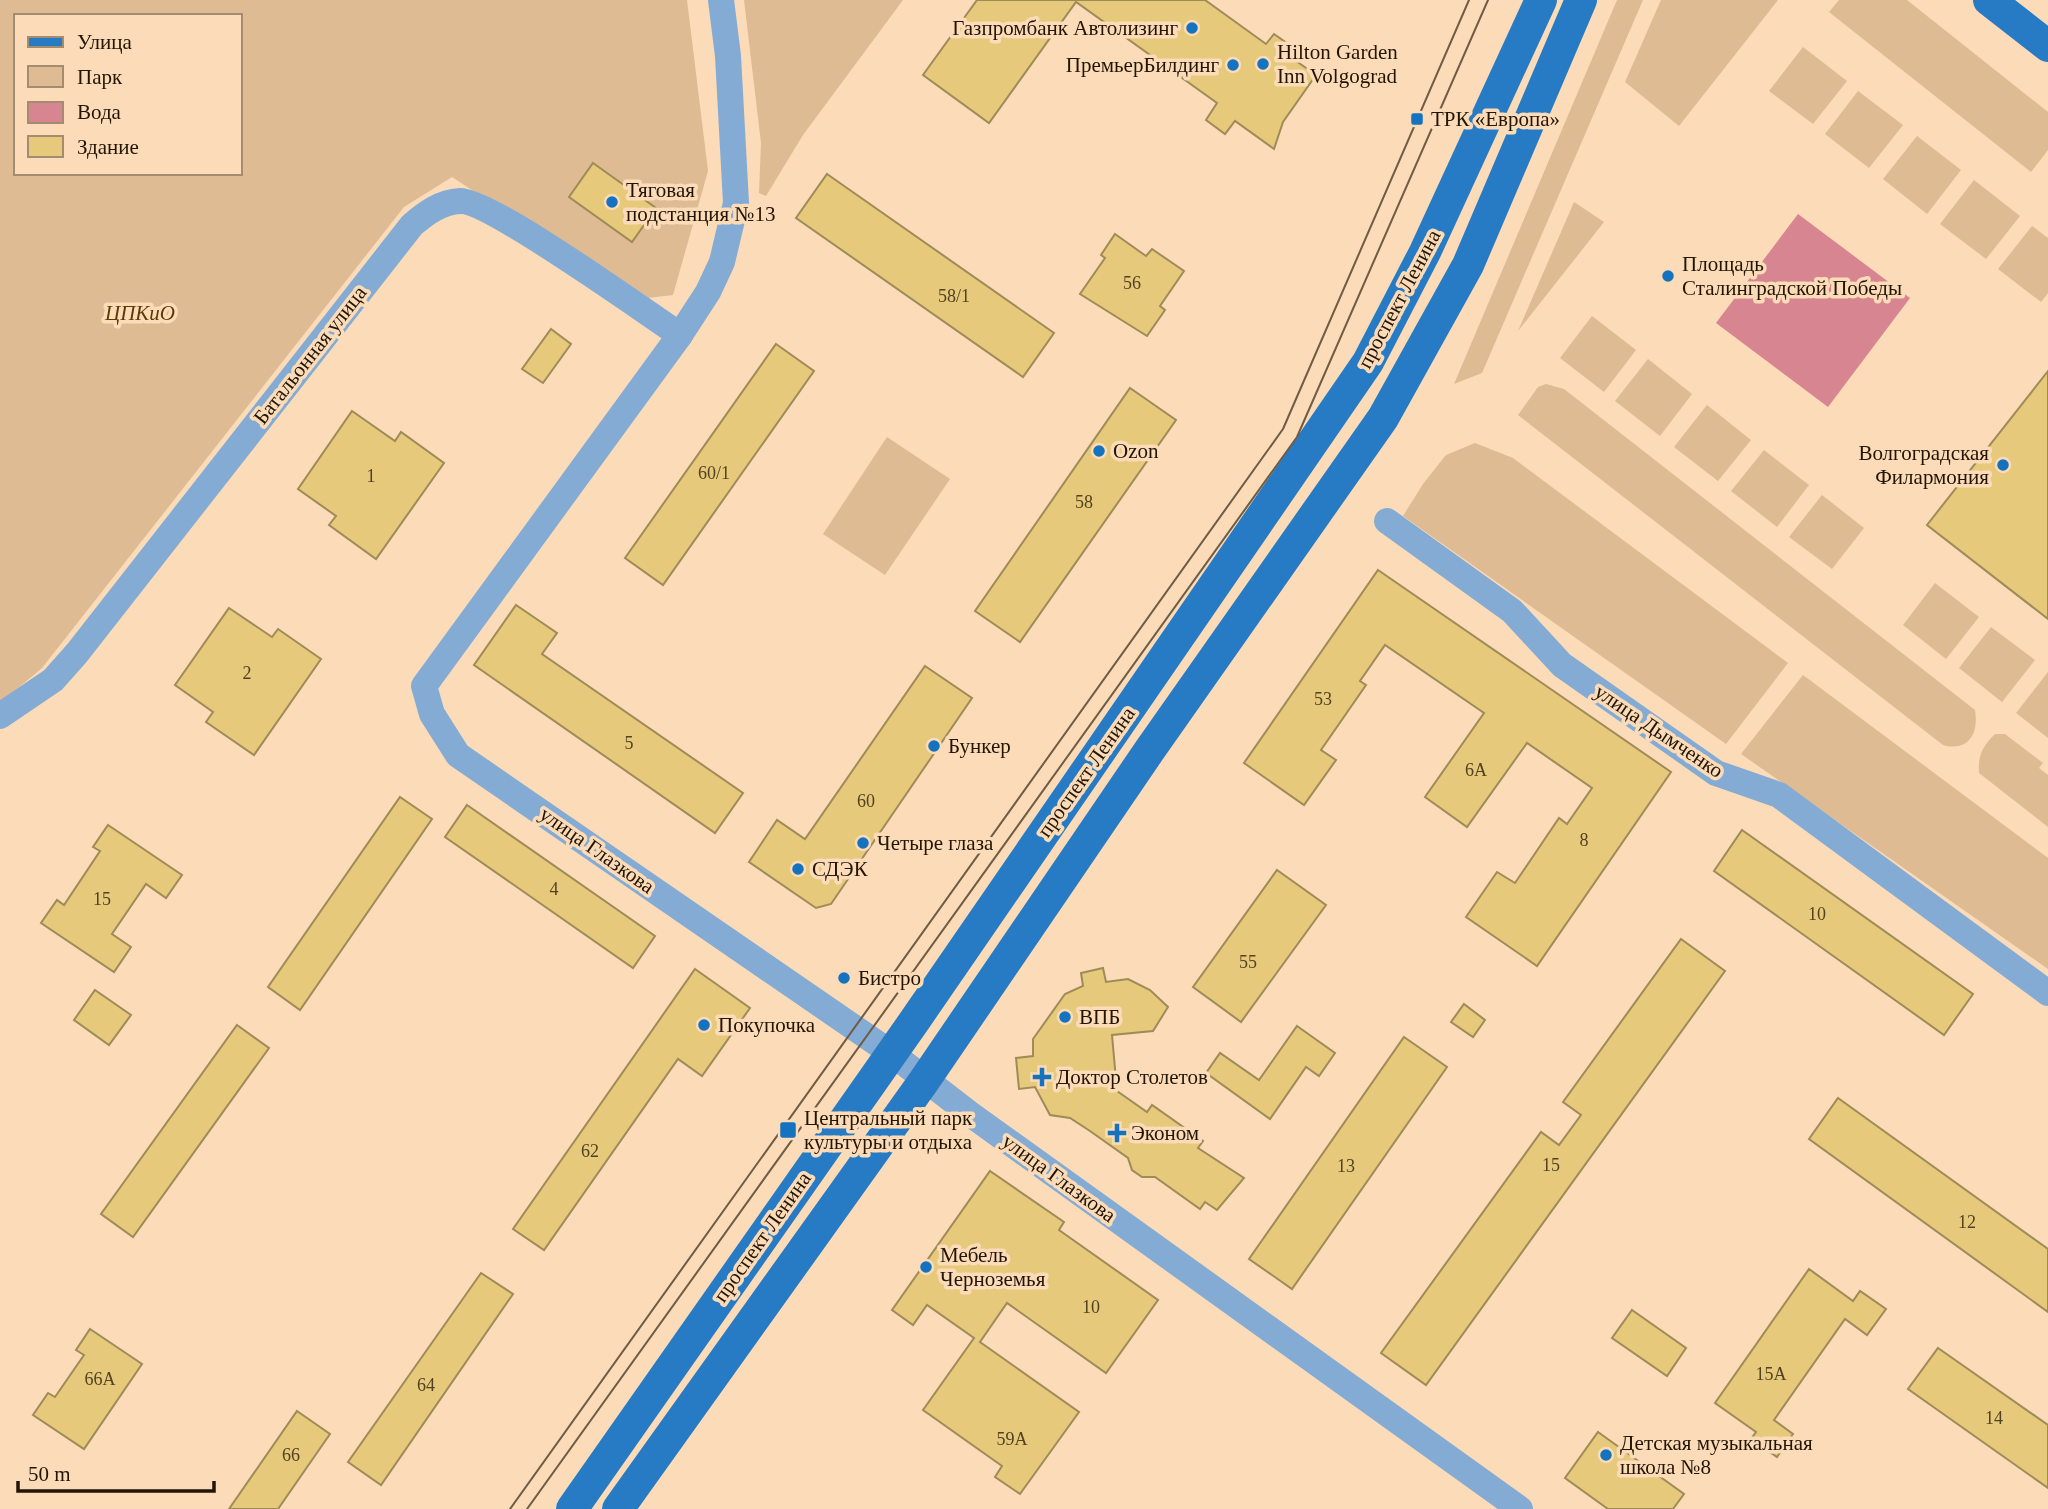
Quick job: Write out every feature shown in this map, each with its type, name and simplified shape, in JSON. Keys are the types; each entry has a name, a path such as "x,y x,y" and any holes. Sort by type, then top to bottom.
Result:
{"main road":[{"name":"проспект Ленина","path":"572,1509 1368,362 1426,252 1541,0"},
{"name":"проспект Ленина","path":"618,1509 924,1081 1394,398 1468,265 1581,0"},
{"path":"1989,0 2048,46"}],"street":[{"path":"680,335 708,292 722,262 736,203 728,56 721,0"},
{"name":"Батальонная улица","path":"0,716 53,680 77,653 412,225 427,213 445,204 461,201 496,214 680,335"},
{"name":"улица Глазкова","path":"680,335 424,686 432,714 458,755 891,1053 924,1081 1520,1509"},
{"name":"улица Дымченко","path":"1387,521 1512,611 1562,665 1716,773 1779,795 2048,993"}],"green space":[{"name":"ЦПКиО","path":"0,0 687,0 708,171 673,295 639,299 452,177 404,207 42,668 0,703"},
{"path":"744,0 903,0 803,135 766,196 759,193 761,143"},
{"path":"1617,0 1643,0 1482,373 1454,384"},
{"path":"1661,0 1778,0 1679,126 1625,82"},
{"path":"1839,0 1907,0 2048,112 2048,150 2031,172 1829,12"},
{"path":"1803,47 1847,81 1813,124 1769,91"},
{"path":"1858,91 1903,125 1869,168 1825,134"},
{"path":"1917,136 1961,170 1927,214 1883,179"},
{"path":"1974,180 2020,216 1986,259 1940,224"},
{"path":"1574,202 1604,222 1518,331"},
{"path":"2032,226 2048,238 2048,293 2041,302 1998,269"},
{"path":"1592,316 1636,350 1604,392 1560,358"},
{"path":"1648,359 1692,394 1660,436 1615,401"},
{"path":"1546,384 1564,389 1975,710 1975,727 1970,739 1959,746 1943,745 1518,415 1538,387"},
{"path":"1707,405 1751,440 1718,481 1674,447"},
{"path":"887,437 950,479 885,575 823,534"},
{"path":"1475,443 1513,458 1788,663 1726,744 1403,516 1446,455"},
{"path":"1764,450 1809,485 1777,527 1731,491"},
{"path":"1822,495 1864,528 1832,569 1789,537"},
{"path":"1935,583 1979,617 1946,659 1903,625"},
{"path":"1991,627 2035,660 2002,702 1959,668"},
{"path":"2048,672 2048,738 2016,713"},
{"path":"1803,675 2048,858 2048,969 1741,754"},
{"path":"1995,734 2005,734 2043,763 2039,768 2048,775 2048,827 1979,773 1982,752"}],"water":[{"path":"1798,214 1910,298 1828,407 1716,323"}],"building":[{"name":"ПремьерБилдинг","path":"977,0 1205,0 1266,44 1274,34 1294,48 1289,56 1316,75 1283,122 1274,149 1235,121 1225,134 1206,120 1217,103 1076,2 989,123 923,75"},
{"name":"Тяговая подстанция №13","path":"593,163 656,208 632,242 569,197"},
{"path":"827,174 1054,333 1023,377 796,218"},
{"path":"1115,234 1146,256 1152,249 1184,271 1160,306 1165,310 1147,336 1080,294 1105,258 1101,255"},
{"path":"551,329 571,344 543,383 522,369"},
{"path":"776,344 814,371 663,585 625,558"},
{"path":"2048,371 2048,619 1927,525"},
{"path":"1130,388 1176,420 1020,642 975,611"},
{"path":"352,411 395,441 401,432 444,463 376,559 329,525 336,516 298,489"},
{"path":"1378,570 1671,772 1537,966 1466,917 1497,872 1515,883 1559,818 1567,824 1592,788 1527,743 1467,827 1425,797 1484,713 1385,645 1360,681 1366,685 1321,750 1336,760 1304,805 1244,763"},
{"path":"516,605 557,633 542,654 743,793 715,833 474,665"},
{"path":"229,608 272,637 278,629 321,659 254,755 206,722 213,712 175,685"},
{"path":"925,666 972,698 831,904 816,908 749,862 777,820 805,839"},
{"path":"400,797 432,819 300,1010 268,987"},
{"path":"467,805 655,936 633,968 445,837"},
{"path":"108,825 182,875 166,898 146,884 112,934 131,947 114,972 41,923 57,900 64,905 100,851 93,847"},
{"path":"1742,830 1973,994 1944,1035 1714,871"},
{"path":"1277,870 1326,905 1241,1022 1193,987"},
{"path":"1681,939 1725,971 1426,1385 1381,1353 1541,1132 1559,1145 1581,1115 1563,1102"},
{"path":"1103,968 1106,982 1128,979 1150,990 1168,1007 1153,1031 1112,1035 1117,1091 1147,1112 1152,1105 1203,1141 1198,1148 1244,1178 1217,1210 1205,1202 1200,1209 1155,1177 1142,1177 1132,1170 1128,1158 1090,1131 1070,1118 1050,1115 1035,1087 1019,1089 1016,1058 1033,1056 1033,1039 1065,994 1083,986 1081,973"},
{"path":"695,969 750,1008 702,1076 678,1059 544,1250 513,1229"},
{"path":"95,990 131,1015 109,1045 74,1020"},
{"path":"1464,1004 1485,1020 1473,1037 1451,1022"},
{"path":"237,1025 269,1048 133,1237 101,1214"},
{"path":"1297,1026 1335,1053 1319,1076 1306,1067 1270,1119 1206,1073 1220,1053 1259,1080"},
{"path":"1404,1037 1447,1067 1292,1289 1249,1259"},
{"path":"1838,1098 2048,1249 2048,1312 1809,1139"},
{"path":"990,1171 1064,1222 1059,1230 1158,1300 1106,1373 1007,1303 980,1342 1079,1412 1020,1494 995,1477 1002,1466 923,1410 974,1338 927,1305 913,1325 892,1310"},
{"path":"1809,1269 1853,1301 1860,1291 1886,1309 1867,1335 1845,1319 1774,1420 1793,1434 1777,1457 1751,1439 1756,1432 1715,1403"},
{"path":"481,1273 513,1294 381,1485 348,1462"},
{"path":"1632,1310 1686,1348 1667,1376 1612,1338"},
{"path":"90,1329 142,1364 84,1449 33,1415 48,1393 55,1397 84,1355 76,1350"},
{"path":"1938,1348 2048,1425 2048,1488 1908,1389"},
{"path":"297,1411 330,1434 278,1509 229,1509"},
{"name":"Детская музыкальная школа №8","path":"1598,1432 1684,1494 1673,1509 1608,1509 1565,1478"}],"tram line":[{"path":"510,1509 1283,429 1469,0"},
{"path":"527,1509 1297,437 1488,0"}],"place":[{"name":"Газпромбанк Автолизинг","path":"1192,28"},
{"name":"Hilton Garden Inn Volgograd","path":"1263,64"},
{"name":"ПремьерБилдинг","path":"1233,65"},
{"name":"ТРК «Европа»","path":"1417,119"},
{"name":"Тяговая подстанция №13","path":"612,202"},
{"name":"Площадь Сталинградской Победы","path":"1668,276"},
{"name":"Ozon","path":"1099,451"},
{"name":"Волгоградская Филармония","path":"2003,465"},
{"name":"Бункер","path":"934,746"},
{"name":"Четыре глаза","path":"863,843"},
{"name":"СДЭК","path":"798,869"},
{"name":"Бистро","path":"844,978"},
{"name":"ВПБ","path":"1065,1017"},
{"name":"Покупочка","path":"704,1025"},
{"name":"Доктор Столетов","path":"1042,1077"},
{"name":"Центральный парк культуры и отдыха","path":"788,1130"},
{"name":"Эконом","path":"1117,1133"},
{"name":"Мебель Черноземья","path":"926,1267"},
{"name":"Детская музыкальная школа №8","path":"1606,1455"}]}
